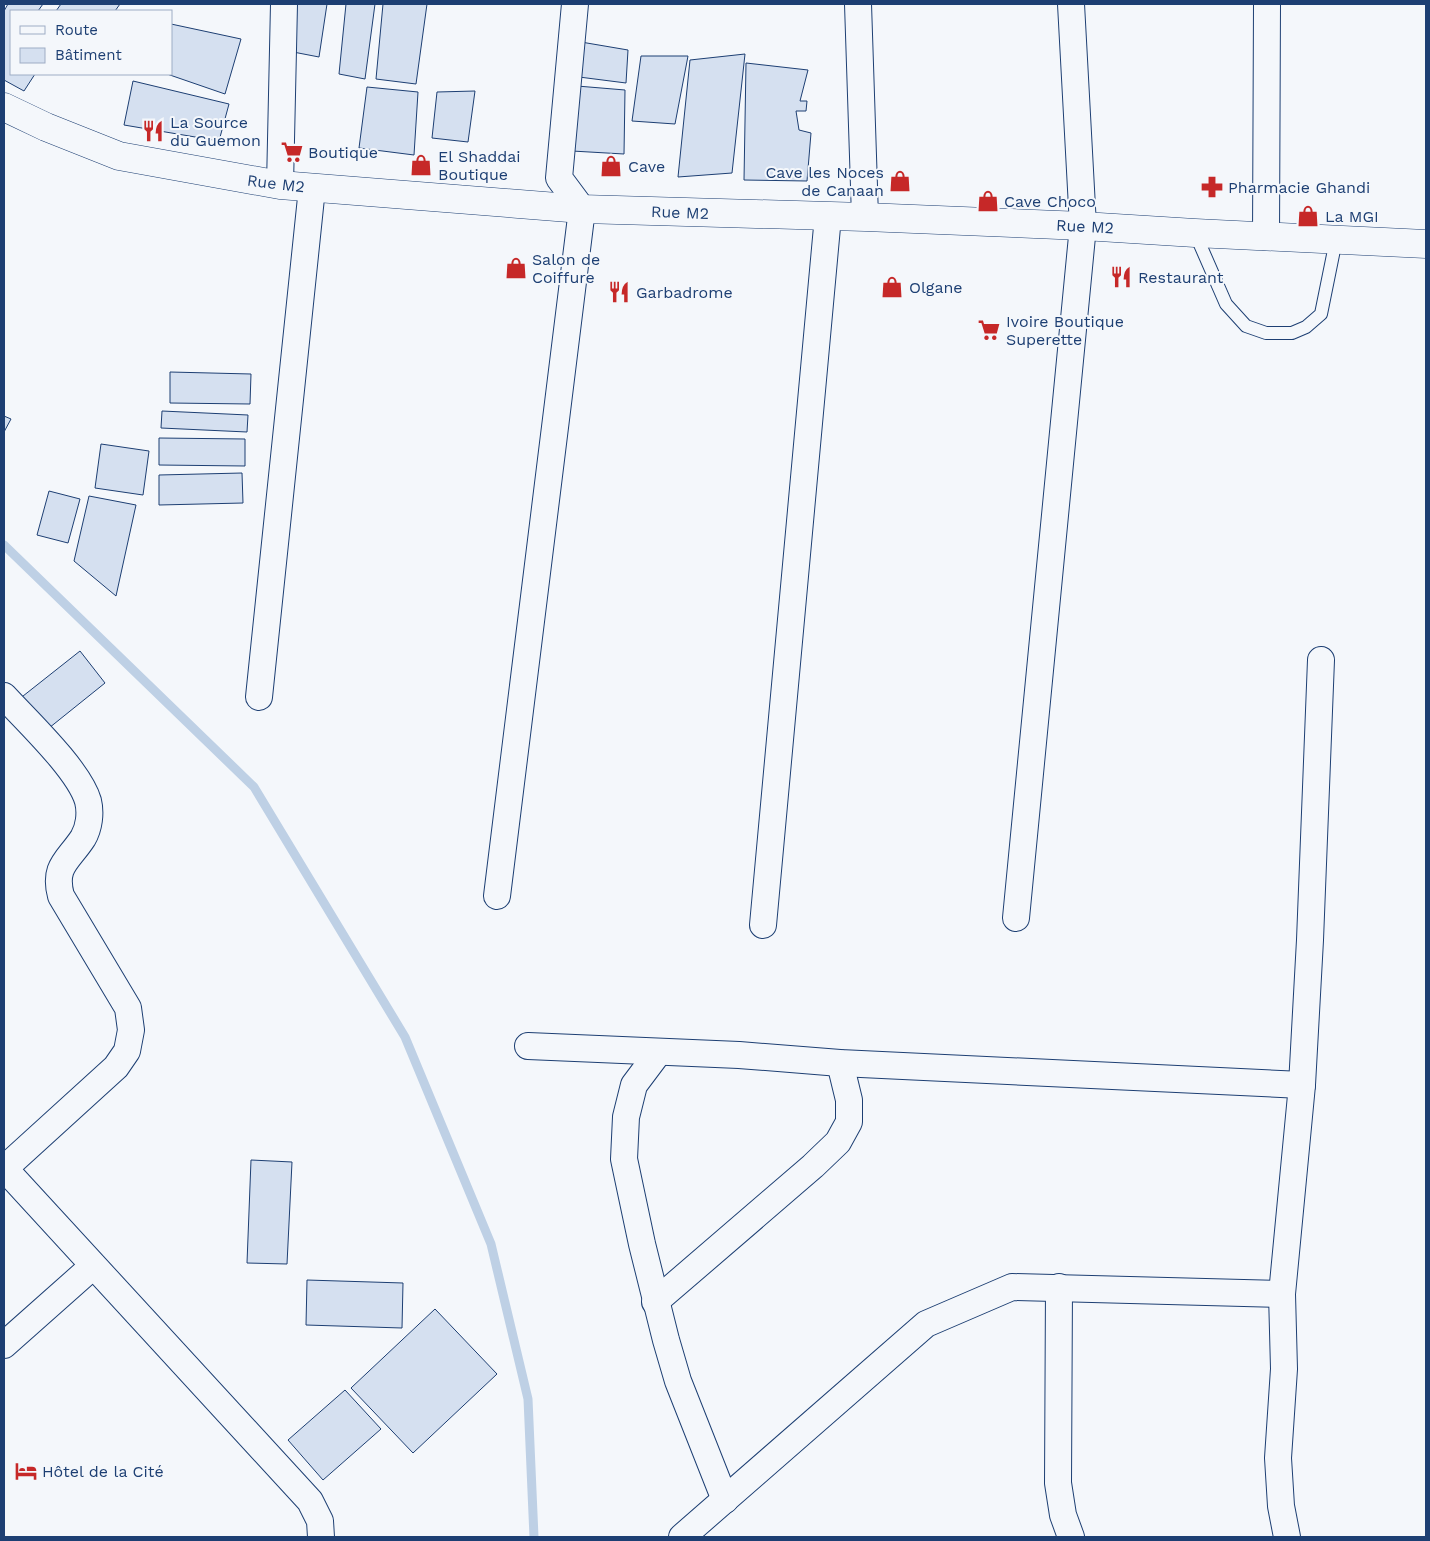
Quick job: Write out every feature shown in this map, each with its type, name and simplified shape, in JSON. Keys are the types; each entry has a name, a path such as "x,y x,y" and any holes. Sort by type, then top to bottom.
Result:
{"street":[{"path":"280,186 284,4"},
{"path":"496,896 582,209 559,178 575,4"},
{"path":"858,4 865,217"},
{"path":"1016,918 1084,226 1071,4"},
{"path":"1266,237 1267,4"},
{"name":"Rue M2","path":"4,107 46,127 120,156 280,186 582,209 865,217 1084,226 1370,242"},
{"path":"259,697 312,188"},
{"path":"763,925 828,216"},
{"path":"1370,242 1426,244"},
{"path":"1370,242 1426,260"},
{"path":"1287,1537 1281,1506 1278,1458 1284,1369 1282,1294 1302,1084 1310,940 1321,660"},
{"path":"4,696 78,780 88,801 89,822 84,836 60,868 58,883 62,896 128,1008 131,1030 127,1051 116,1068 4,1168 310,1501 320,1521 321,1537"},
{"path":"528,1046 739,1055 840,1063 1302,1084"},
{"path":"658,1053 634,1085 626,1117 624,1159 656,1302 678,1381 725,1500"},
{"path":"656,1302 813,1166 838,1142 849,1122 849,1100 840,1063"},
{"path":"4,1345 93,1266"},
{"path":"682,1537 926,1324 1012,1287 1282,1294"},
{"path":"1059,1287 1058,1483 1062,1515 1071,1537"}],"lane":[{"path":"1195,233 1226,304 1246,326 1266,333 1292,333 1306,328 1321,314 1336,240"}],"building":[{"path":"8,4 43,4 39,10 10,10 10,75 34,75 24,91 4,80 4,11"},
{"path":"61,4 120,4 116,10 57,10"},
{"path":"294,4 327,4 319,57 288,51"},
{"path":"346,4 375,4 365,79 339,74"},
{"path":"383,4 427,4 416,84 376,79"},
{"path":"172,24 241,39 225,94 170,75 172,75"},
{"path":"581,42 628,50 626,83 579,77"},
{"path":"745,54 732,173 678,177 690,60"},
{"path":"641,56 688,56 675,124 632,121"},
{"path":"746,63 808,70 800,101 807,101 806,111 796,111 799,130 811,133 807,181 744,180"},
{"path":"133,81 229,104 219,141 124,125"},
{"path":"577,86 625,90 624,154 572,151"},
{"path":"367,87 418,92 414,155 359,148"},
{"path":"475,91 468,142 432,138 437,92"},
{"path":"170,372 251,374 250,404 170,403"},
{"path":"162,411 248,415 247,432 161,428"},
{"path":"4,416 11,419 4,432"},
{"path":"159,438 245,439 245,466 159,465"},
{"path":"101,444 149,451 143,495 95,488"},
{"path":"242,473 243,503 159,505 159,475"},
{"path":"49,491 80,499 68,543 37,535"},
{"path":"89,496 136,505 116,596 74,561"},
{"path":"80,651 105,683 44,732 18,700"},
{"path":"251,1160 292,1162 287,1264 247,1263"},
{"path":"307,1280 403,1283 402,1328 306,1325"},
{"path":"435,1309 497,1374 413,1453 351,1388"},
{"path":"345,1390 381,1429 323,1480 288,1440"}],"waterway":[{"path":"4,545 254,787 405,1037 491,1244 528,1399 534,1537"}],"place":[{"name":"La Source du Guemon","path":"153,131"},
{"name":"Boutique","path":"292,152"},
{"name":"El Shaddai Boutique","path":"421,165"},
{"name":"Cave","path":"611,166"},
{"name":"Cave les Noces de Canaan","path":"900,181"},
{"name":"Pharmacie Ghandi","path":"1212,187"},
{"name":"Cave Choco","path":"988,201"},
{"name":"La MGI","path":"1308,216"},
{"name":"Salon de Coiffure","path":"516,268"},
{"name":"Restaurant","path":"1121,277"},
{"name":"Olgane","path":"892,287"},
{"name":"Garbadrome","path":"619,292"},
{"name":"Ivoire Boutique Superette","path":"989,330"},
{"name":"Hôtel de la Cité","path":"26,1471"}]}
